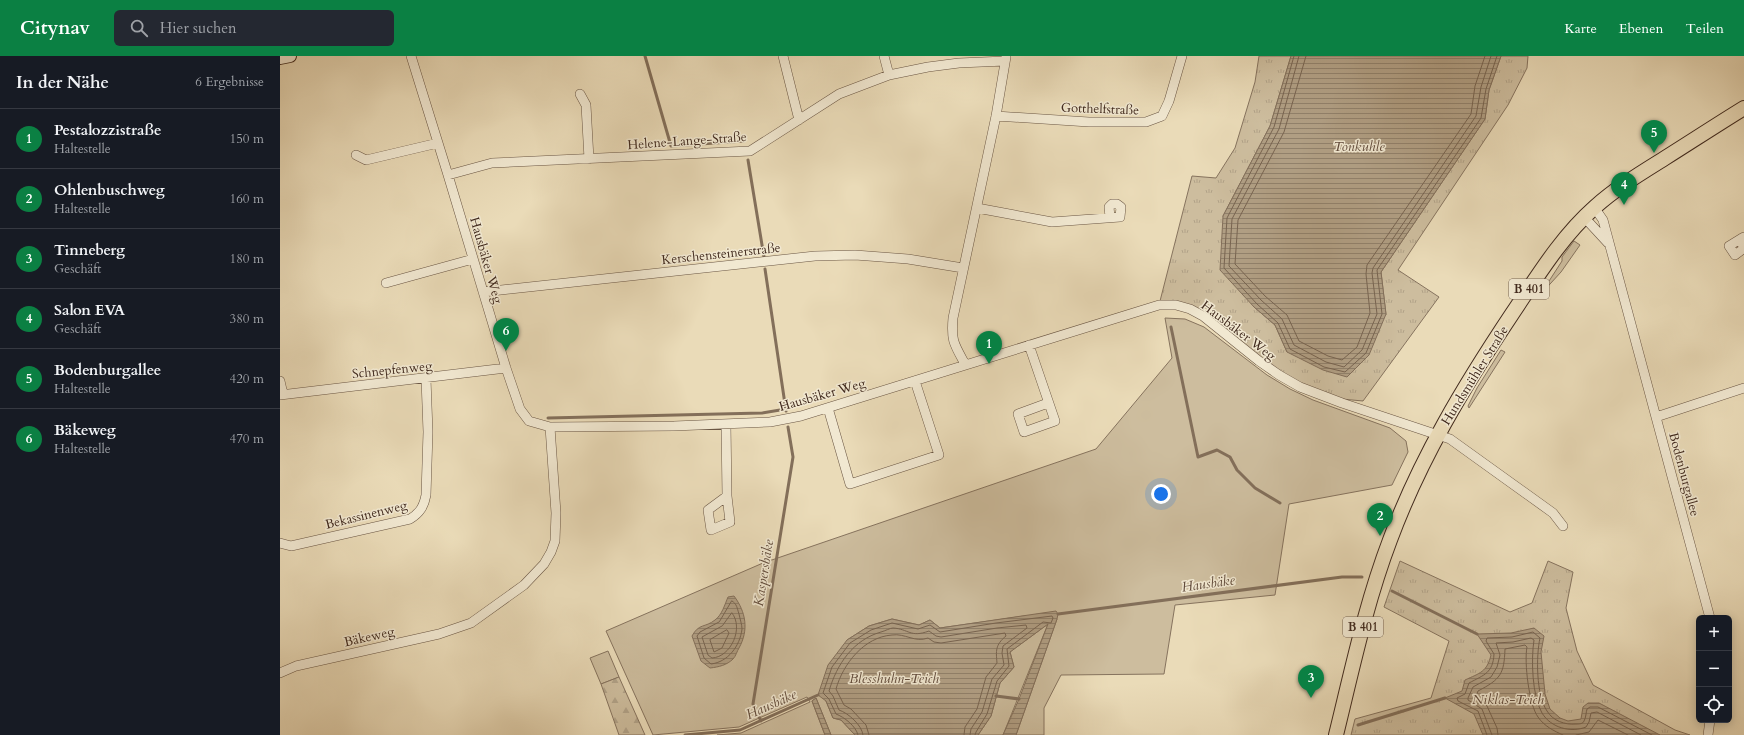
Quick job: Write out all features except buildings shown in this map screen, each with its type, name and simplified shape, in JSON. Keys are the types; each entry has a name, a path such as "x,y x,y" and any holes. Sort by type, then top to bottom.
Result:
{"main road":[{"name":"Hundsmühler Straße","path":"1336,735 1362,632 1382,564 1408,497 1437,435 1468,383 1543,268 1571,230 1594,207 1622,186 1744,109"}],"street":[{"name":"Hausbäker Weg","path":"411,56 506,368 524,416 529,421 550,428 770,422 801,416 828,408 1158,305 1176,305 1190,309 1203,316 1279,375 1300,387 1342,403 1450,439 1553,513 1563,526"},
{"path":"782,56 799,120"},
{"path":"884,56 889,75"},
{"name":"Gotthelfstraße","path":"996,116 1089,122 1146,122 1162,116 1169,101 1182,56"},
{"path":"965,364 953,342 951,335 963,268 996,116 1006,59"},
{"name":"Helene-Lange-Straße","path":"448,174 492,163 750,151 839,94 889,75 928,67 1006,59"},
{"path":"580,94 586,105 589,159"},
{"path":"356,155 366,160 438,143"},
{"name":"Bodenburgallee","path":"1594,207 1603,220 1709,615"},
{"path":"977,208 1052,222 1110,217"},
{"name":"Bodenburgallee","path":"1584,217 1609,244"},
{"name":"Kerschensteinerstraße","path":"482,292 829,255 908,258 963,268"},
{"path":"386,283 473,259"},
{"path":"1029,345 1048,403"},
{"name":"Schnepfenweg","path":"282,395 426,379 506,368"},
{"name":"Bekassinenweg","path":"280,543 291,546 387,524 410,518 420,510 424,504 426,494 428,432 426,379"},
{"path":"280,381 282,395"},
{"path":"828,408 850,484 939,455 915,381"},
{"path":"1656,417 1744,388"},
{"path":"726,424 727,496"},
{"name":"Bäkeweg","path":"280,673 296,666 439,634 471,623 524,585 544,564 555,541 556,513 550,428"},
{"path":"1708,735 1710,723"}],"green space":[{"path":"1259,56 1291,56 1270,126 1223,216 1254,307 1275,325 1287,352 1386,315 1381,272 1485,119 1489,90 1501,56 1528,56 1527,68 1508,105 1398,270 1439,297 1363,401 1331,398 1300,387 1203,316 1159,305 1192,176 1216,178 1235,148 1255,82"},
{"path":"1574,241 1580,245 1561,272 1540,295 1562,261 1562,257"},
{"path":"1165,318 1185,319 1204,327 1267,375 1290,389 1313,400 1390,428 1406,441 1408,452 1392,485 1289,504 1275,595 1175,605 1164,674 1061,675 1044,708 1044,735 1016,735 1057,619 1024,616 940,628 930,620 919,625 892,619 869,626 847,640 826,701 833,718 841,720 855,735 831,735 816,698 812,701 825,735 717,735 741,733 810,702 807,697 739,727 653,735 606,631 763,563 1096,449 1172,358"},
{"path":"1501,350 1505,352 1469,408 1468,406 1477,388"},
{"path":"1400,561 1510,612 1532,603 1548,561 1573,572 1566,608 1577,651 1593,685 1675,730 1690,735 1351,735 1355,719 1431,698 1449,641 1384,607"},
{"path":"1048,624 1003,735 978,735 991,716 1000,683 1014,667 1010,652"},
{"path":"608,651 619,677 601,684 590,658"},
{"path":"619,677 645,735 619,735 601,684"}],"water":[{"name":"Tonkuhle","path":"1291,56 1501,56 1489,90 1485,119 1381,272 1386,314 1369,355 1347,377 1323,370 1287,352 1275,325 1254,307 1220,270 1223,216 1270,126"},
{"path":"734,596 741,608 745,621 742,641 731,661 717,667 710,668 701,661 692,636 697,629 717,618 720,615 728,597"},
{"name":"Blesshuhn-Teich","path":"1056,611 1058,614 1057,619 1016,735 1003,735 1019,699 1048,624 1010,652 1014,667 1000,683 991,716 978,735 855,735 841,720 833,718 826,701 818,695 828,665 847,640 869,626 892,619 919,625 930,620 940,628"},
{"name":"Niklas-Teich","path":"1534,628 1544,636 1541,652 1545,694 1550,709 1560,718 1568,721 1581,719 1583,707 1588,703 1599,703 1660,735 1483,735 1474,714 1445,698 1462,691 1465,680 1485,669 1489,661 1491,655 1477,634 1511,633"},
{"path":"816,698 831,735 825,735 812,701"}],"waterway":[{"path":"645,56 671,146 744,141"},
{"path":"748,160 764,257"},
{"path":"765,269 786,411"},
{"path":"1171,327 1198,457 1217,450 1230,457 1237,470 1255,488 1280,503"},
{"path":"548,418 762,413 786,409"},
{"name":"Kaspersbäke","path":"761,721 753,704 793,457 788,427"},
{"name":"Hausbäke","path":"1058,614 1342,577 1362,577"},
{"name":"Hausbäke","path":"1392,591 1477,634"},
{"name":"Hausbäke","path":"685,735 740,730 818,695"},
{"path":"996,696 1019,699"},
{"path":"1358,725 1445,698"}],"place":[{"name":"Bodenburgallee","path":"1654,153"},
{"name":"Salon EVA","path":"1624,205"},
{"name":"Bäkeweg","path":"506,351"},
{"name":"Pestalozzistraße","path":"989,364"},
{"name":"Ohlenbuschweg","path":"1380,536"},
{"name":"Tinneberg","path":"1311,698"}]}
